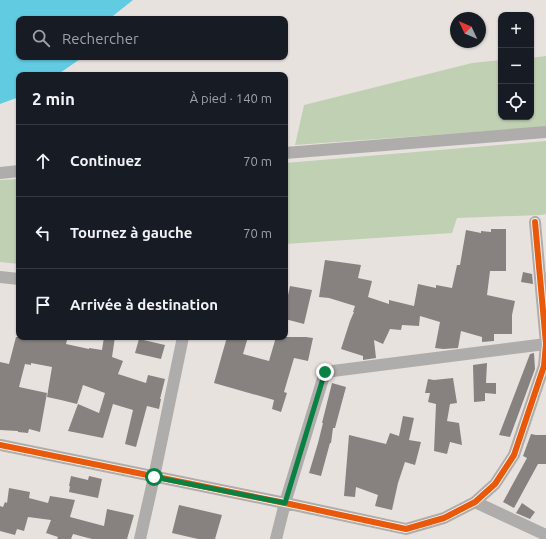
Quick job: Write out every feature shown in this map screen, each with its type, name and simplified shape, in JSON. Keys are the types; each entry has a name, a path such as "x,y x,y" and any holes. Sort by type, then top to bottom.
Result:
{"street":[{"path":"288,153 546,132"},
{"path":"0,173 16,171"},
{"path":"0,445 406,529 444,518 475,502 495,484 514,455 544,366 546,344 535,222"},
{"path":"0,277 16,279"},
{"path":"140,539 182,340"},
{"path":"276,539 285,503 325,372 546,344"},
{"path":"475,502 546,535"}],"green space":[{"path":"546,56 546,127 295,145 304,105 472,63 498,60 498,120 534,120 534,58"},
{"path":"546,141 546,214 457,218 452,233 288,244 288,163"},
{"path":"16,179 16,264 0,262 0,180"}],"water":[{"path":"0,0 133,0 113,16 16,16 16,60 79,60 61,72 16,72 16,98 0,104"}],"building":[{"path":"491,229 506,229 506,271 490,271 487,295 515,301 512,315 512,334 494,334 494,341 482,342 482,337 461,331 458,348 435,348 440,322 420,316 419,326 402,325 401,330 390,329 383,344 374,340 376,358 363,360 363,356 341,349 355,306 329,298 319,297 325,260 361,265 358,278 372,281 368,297 389,304 389,300 414,306 418,284 436,288 436,285 452,288 457,265 460,265 466,230 481,233 481,231 491,232"},
{"path":"523,272 532,274 533,284 521,282"},
{"path":"290,286 312,290 304,324 288,320 288,295"},
{"path":"16,337 16,340 67,340 66,344 102,350 104,340 115,340 112,357 123,361 118,374 146,383 148,375 165,379 159,409 147,406 136,447 125,444 133,410 113,404 103,438 68,431 78,404 99,413 105,393 83,385 77,404 47,397 52,367 31,363 31,365 25,364 19,387 47,393 40,432 29,429 28,433 0,430 0,362 9,364"},
{"path":"288,337 313,338 308,361 294,358 284,392 287,393 281,412 272,409 274,400 214,383 226,340 247,340 243,354 269,361 275,340 288,340"},
{"path":"139,340 165,345 161,359 135,353"},
{"path":"534,353 535,369 510,437 499,435 530,354"},
{"path":"487,363 486,383 496,383 496,394 485,393 485,401 474,402 473,365"},
{"path":"453,378 457,403 450,404 447,421 459,423 462,445 450,442 447,454 434,451 436,404 428,402 430,393 425,393 428,379 434,380"},
{"path":"332,383 346,387 335,428 333,428 331,443 321,476 309,473 318,443"},
{"path":"403,416 414,418 409,440 421,442 415,465 405,462 398,483 392,510 375,506 378,495 356,487 355,497 344,496 349,435 386,444 390,433 399,436"},
{"path":"531,434 546,435 546,464 538,464 514,508 503,502 527,458 523,456"},
{"path":"71,476 88,480 89,476 102,479 98,498 69,492"},
{"path":"9,488 30,492 29,498 48,503 50,496 75,500 70,517 104,526 107,509 134,515 127,539 92,539 73,534 71,539 57,539 58,537 46,533 51,520 28,517 24,531 17,529 15,535 0,531 0,506 3,507 5,502 7,503"},
{"path":"522,503 535,512 530,519 516,513"},
{"path":"179,505 222,515 215,539 198,539 172,533"}],"cycle path":[{"path":"0,445 406,529 444,518 475,502 495,484 514,455 544,366 546,344 535,222"}],"route":[{"path":"154,477 285,503 325,372"}]}
